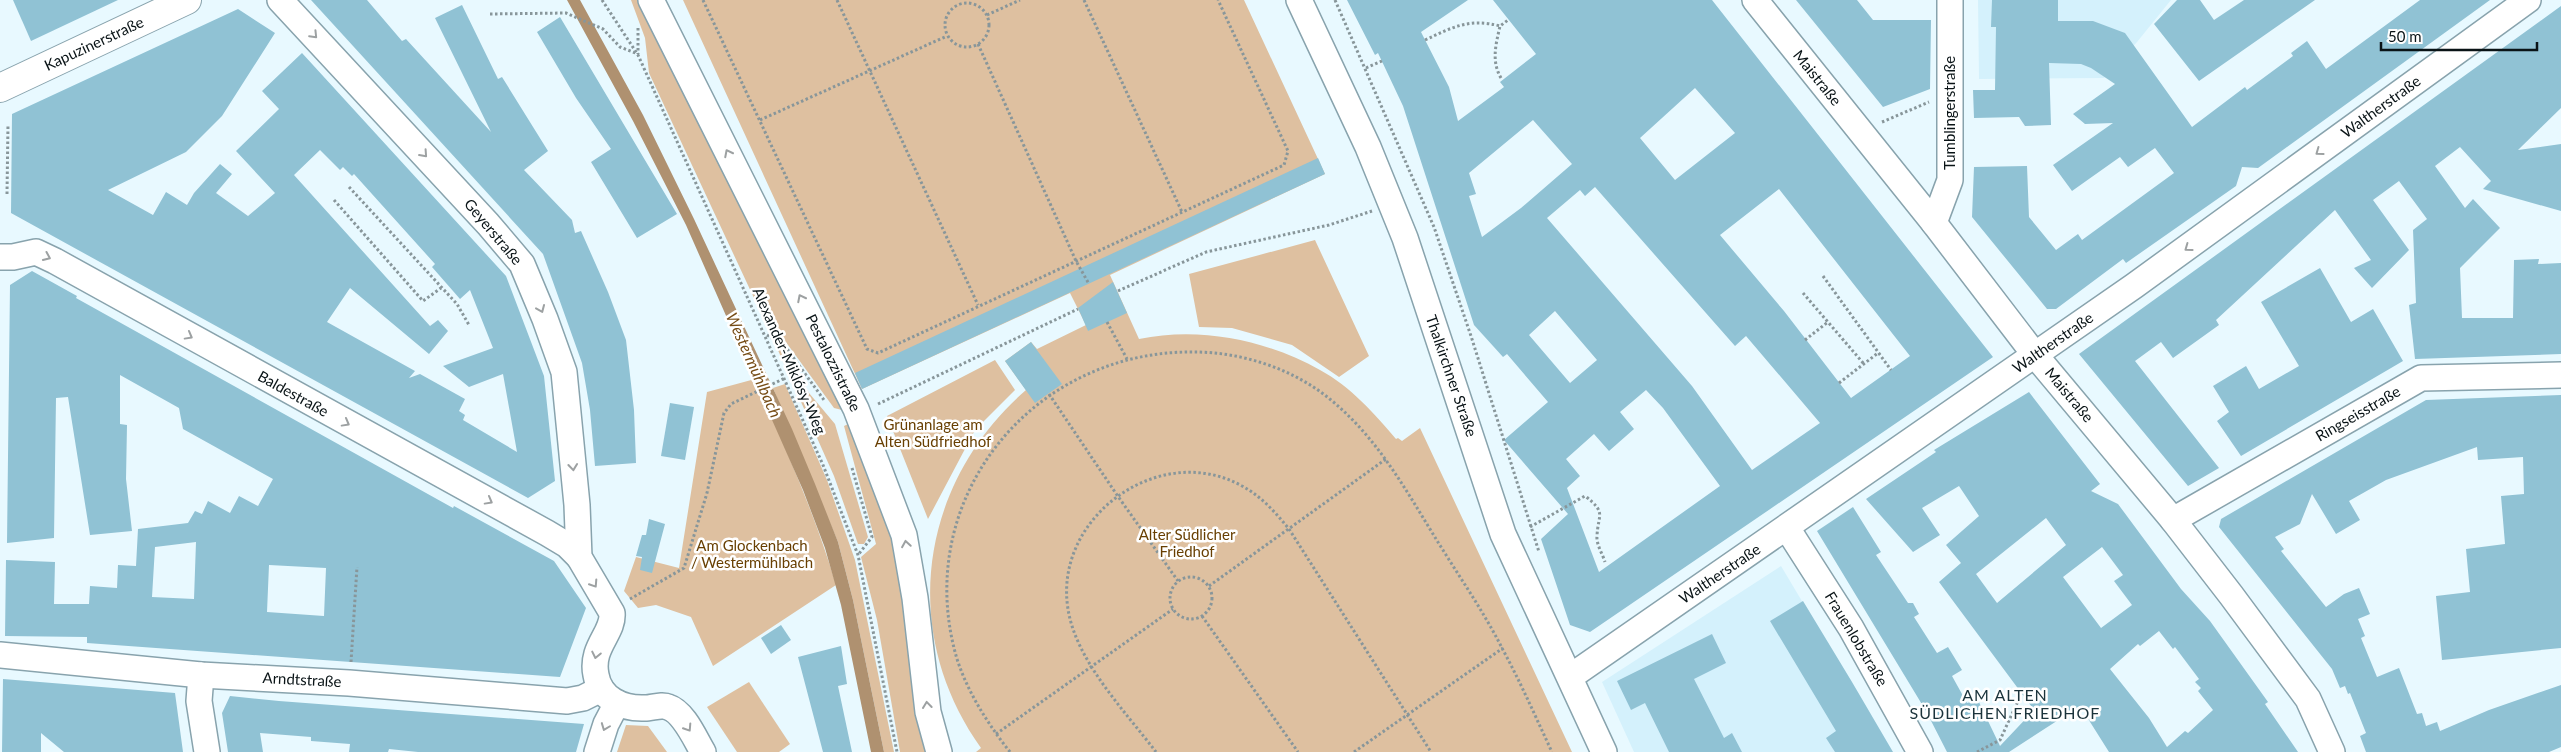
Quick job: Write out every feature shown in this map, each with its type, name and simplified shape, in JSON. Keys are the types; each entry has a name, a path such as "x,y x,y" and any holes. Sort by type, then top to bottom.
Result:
{"main road":[{"name":"Kapuzinerstraße","path":"0,88 187,0"}],"street":[{"name":"Geyerstraße","path":"280,0 522,264 545,318 564,372 580,557"},
{"name":"Pestalozzistraße","path":"651,0 856,409 904,535 915,598 928,712 938,752"},
{"name":"Thalkirchner Straße","path":"1299,0 1368,147 1405,238 1503,534 1604,752"},
{"name":"Maistraße","path":"1755,0 1934,222 2035,355 2173,520 2308,699 2332,752"},
{"name":"Tumblingerstraße","path":"1934,222 1950,180 1950,0"},
{"name":"Waltherstraße","path":"1570,677 2155,272 2528,0"},
{"name":"Baldestraße","path":"0,257 13,257 36,252 55,261 547,533 567,545 580,557"},
{"name":"Ringseisstraße","path":"2173,520 2421,378 2561,375"},
{"name":"Frauenlobstraße","path":"1787,528 1851,628 1920,752"},
{"path":"580,557 611,610 612,621 600,641 595,656 596,676 609,696 638,708 670,707 681,717 703,752"},
{"name":"Arndtstraße","path":"0,655 201,675 349,683 567,700 609,696"},
{"path":"201,675 199,701 207,752"},
{"path":"597,752 606,724 609,696"}],"path":[{"name":"Alexander-Miklósy-Weg","path":"602,0 638,54 823,464 858,555 897,752"},
{"path":"703,0 866,349 878,352 1284,165 1288,151 1218,0"},
{"path":"837,0 871,70 978,306"},
{"path":"955,0 957,4"},
{"path":"987,15 1020,0"},
{"path":"1084,0 1182,212"},
{"path":"1335,0 1434,228 1472,336 1541,558"},
{"path":"971,3 983,10 987,15 989,28 983,40 978,44 971,47 958,45 947,36 945,29 947,14 957,4 971,3"},
{"path":"490,14 566,13 603,29 620,47 638,54 640,39 637,27"},
{"path":"1501,78 1495,68 1495,48 1500,26 1508,20"},
{"path":"1425,40 1463,23 1483,22 1500,26"},
{"path":"760,120 947,36"},
{"path":"978,44 1076,261 1089,284"},
{"path":"1366,68 1382,61"},
{"path":"1860,131 1950,93"},
{"path":"7,194 8,124"},
{"path":"349,187 457,304 469,325"},
{"path":"334,200 423,301 441,288"},
{"path":"1118,291 1206,252 1329,225 1391,204"},
{"path":"1823,276 1891,370"},
{"path":"1803,293 1864,364"},
{"path":"856,409 878,404 1078,309"},
{"path":"1107,322 1127,358"},
{"path":"1806,340 1828,322"},
{"path":"766,335 785,346 826,403"},
{"path":"1010,752 973,698 956,650 949,617 948,574 954,532 969,492 990,455 1017,422 1049,394 1100,367 1127,358 1169,352 1211,352 1261,363 1292,376 1328,398 1360,426 1386,459 1502,648 1552,752"},
{"path":"1839,383 1878,353"},
{"path":"611,610 684,568 707,493 724,414 731,404 756,390 785,378"},
{"path":"1049,394 1117,495 1178,580"},
{"path":"1209,586 1386,459"},
{"path":"851,464 872,537 858,555"},
{"path":"1156,752 1092,666 1076,638 1068,608 1068,576 1077,545 1093,517 1117,495 1146,480 1177,473 1210,474 1241,485 1261,499 1289,528 1431,752"},
{"path":"1530,527 1585,496 1597,505 1601,519 1596,537 1605,562"},
{"path":"349,683 357,567"},
{"path":"1185,577 1198,578 1209,586 1212,592 1211,606 1202,616 1196,618 1183,617 1173,609 1170,597 1178,580 1185,577"},
{"path":"996,734 1173,609"},
{"path":"1202,616 1298,752"},
{"path":"1354,752 1502,648"},
{"path":"1977,752 2000,740 2018,701"}],"shaded area":[{"path":"1978,0 2171,0 2137,42 2104,78 1979,79"},
{"path":"1781,566 1892,752 1634,752 1602,682"}],"green space":[{"path":"631,0 644,0 842,410 834,408 780,334 767,326 649,73 645,38"},
{"name":"Alter Südlicher Friedhof","path":"683,0 1244,0 1325,174 1110,275 1139,339 1162,335 1209,335 1232,338 1278,351 1320,370 1342,384 1371,410 1396,439 1398,438 1402,441 1420,428 1572,752 976,752 981,748 955,703 938,656 931,608 932,560 943,514 962,469 990,427 1026,390 1005,361 1031,342 1037,349 1086,325 1070,293 862,389"},
{"path":"1315,240 1369,356 1339,377 1292,345 1232,328 1199,327 1189,274"},
{"path":"780,347 809,393 835,424 868,537 864,544 858,544 834,476 777,348"},
{"name":"Grünanlage am Alten Südfriedhof","path":"995,360 1015,390 975,430 928,519 887,416"},
{"name":"Am Glockenbach / Westermühlbach","path":"755,379 809,507 836,585 713,666 691,617 656,605 638,608 624,591 636,557 679,568 707,392"},
{"path":"785,384 827,480 855,560 894,752 884,752 853,600 838,542 773,388"},
{"path":"850,423 890,523 934,752 900,752 877,620 861,557 876,544 844,426"},
{"path":"749,682 790,744 779,752 737,752 707,707"},
{"path":"626,725 648,726 667,752 617,752"}],"water":[{"name":"Westermühlbach","path":"567,0 580,0 643,115 792,429 838,542 853,600 884,752 871,752 841,605 825,548 803,490 686,225 633,121"}],"building":[{"path":"13,0 118,0 31,41"},
{"path":"311,0 367,0 402,41 406,39 491,132 435,18 462,5 498,79 502,77 548,151 524,170 572,220 575,233 581,231 608,292 626,340 634,410 636,463 595,466 590,410 582,363 543,254"},
{"path":"1347,0 1468,0 1421,32 1449,87 1458,121 1504,87 1500,82 1536,54 1493,0 1712,0 1993,357 1590,632 1570,625 1541,539 1568,514 1504,440 1548,402 1507,354 1503,357 1474,325 1403,106 1378,53 1375,55","holes":["1695,88 1735,133 1675,180 1640,138","1533,120 1572,164 1521,208 1482,237 1469,196 1476,194 1469,173","1595,187 1735,346 1746,336 1820,423 1752,470 1692,386 1547,218 1580,190 1585,196","1779,189 1910,356 1851,398 1784,311 1720,235","1555,311 1597,360 1570,383 1529,335","1646,390 1663,408 1720,486 1599,572 1567,488 1580,476 1566,459 1594,434 1609,451 1634,429 1620,412"]},
{"path":"1796,0 1857,0 1873,20 1931,20 1930,89 1883,107"},
{"path":"1992,0 2058,0 2058,21 2093,21 2125,33 2192,127 2245,87 2247,90 2293,56 2291,53 2307,41 2326,69 2420,0 2490,0 2258,168 2242,167 2236,186 2126,263 2123,259 2056,309 2047,309 1972,217 1974,167 2027,166 2029,217 2056,250 2078,234 2082,240 2174,173 2155,148 2128,167 2120,157 2072,191 2053,165 2113,123 2085,124 2073,114 2115,84 2091,68 2081,64 2049,63 2051,125 2025,126 2019,117 1974,118 1973,90 1995,90 1996,27 1991,27"},
{"path":"2177,0 2200,0 2214,20 2244,0 2315,0 2199,81 2154,24"},
{"path":"2561,6 2561,108 2518,150 2561,144 2561,211 2483,189 2491,181 2460,147 2435,166 2465,208 2473,199 2500,228 2460,268 2462,318 2513,318 2514,260 2539,259 2538,264 2561,263 2561,354 2415,359 2409,305 2416,303 2413,230 2427,219 2399,181 2373,200 2409,250 2372,288 2354,268 2371,260 2335,210 2216,320 2219,325 2173,358 2161,342 2135,361 2219,468 2188,486 2079,354"},
{"path":"238,9 275,33 222,116 186,152 108,190 153,215 166,192 187,205 194,193 220,164 232,174 216,193 248,216 275,193 236,151 279,109 262,91 302,53 506,276 544,376 555,481 528,498 11,213 12,114","holes":["320,150 340,170 343,167 352,176 354,174 435,264 432,267 460,299 470,290 493,348 443,366 469,387 503,374 517,452 463,420 465,415 459,411 465,399 420,374 409,378 415,371 327,322 350,288 429,354 448,331 438,320 430,326 294,175"]},
{"path":"560,17 677,214 637,238 591,162 611,149 576,98 537,32"},
{"path":"1318,158 1325,174 862,389 855,373"},
{"path":"2320,268 2351,322 2373,309 2403,361 2241,456 2217,421 2229,412 2213,386 2246,366 2259,389 2299,366 2261,302"},
{"path":"32,271 77,296 76,298 453,508 454,506 554,561 586,608 560,677 87,643 87,637 5,636 6,560 55,562 54,604 89,604 90,586 117,588 118,565 136,566 138,529 188,523 195,511 202,514 208,501 230,513 239,496 258,506 273,479 183,429 179,408 120,375 120,424 127,425 126,479 132,531 90,535 68,397 56,398 54,538 7,543 10,285","holes":["196,542 194,599 152,597 155,547","269,565 326,568 324,616 267,612"]},
{"path":"1113,282 1127,313 1088,331 1078,308"},
{"path":"1031,342 1062,384 1035,403 1005,361"},
{"path":"2029,392 2100,484 2091,491 2118,504 2181,589 2210,621 2268,702 2265,704 2298,752 2109,752 2080,706 2009,752 1947,752 1926,711 1817,531 1853,507 1881,552 1876,555 1908,603 1913,603 1919,614 1914,617 1937,653 1948,647 1962,670 1952,676 1967,703 1978,700 2000,746 2034,710 1939,582 1961,563 1946,545 1979,516 1959,486 1922,508 1940,535 1913,552 1866,499 1936,452 1934,450","holes":["2046,518 2066,545 1997,603 1976,574","2102,547 2123,575 2114,581 2132,605 2101,628 2063,577","2159,631 2173,649 2175,647 2199,679 2195,682 2201,688 2198,691 2213,710 2188,733 2185,731 2167,747 2149,718 2110,669 2138,644 2140,646"]},
{"path":"2561,395 2561,648 2442,660 2436,596 2470,592 2466,549 2505,544 2501,496 2524,494 2523,457 2478,460 2477,447 2386,480 2349,501 2360,520 2336,534 2312,494 2300,524 2275,537 2284,549 2281,551 2326,607 2344,594 2359,588 2370,614 2358,619 2365,636 2361,638 2377,677 2399,668 2417,714 2422,713 2426,726 2437,722 2440,731 2489,710 2561,685 2561,747 2549,752 2366,752 2360,736 2366,733 2350,693 2348,694 2345,686 2340,688 2332,669 2219,527 2221,519 2426,400"},
{"path":"670,403 694,407 685,460 661,456"},
{"path":"649,519 665,524 652,573 640,570 642,557 636,556 642,535 646,535"},
{"path":"1803,601 1893,752 1835,752 1826,738 1836,731 1770,621"},
{"path":"781,625 791,640 771,654 761,638"},
{"path":"1712,634 1726,663 1694,679 1724,738 1732,733 1742,752 1669,752 1645,703 1631,710 1617,681"},
{"path":"841,646 847,684 838,686 852,752 823,752 798,657"},
{"path":"3,679 175,693 183,752 64,752 41,733 41,752 2,752"},
{"path":"230,696 584,724 576,752 418,752 389,749 388,752 349,752 350,744 311,741 311,737 260,733 263,752 228,752 222,713"}],"district":[{"name":"AM ALTEN SÜDLICHEN FRIEDHOF","path":"2005,704"}]}
